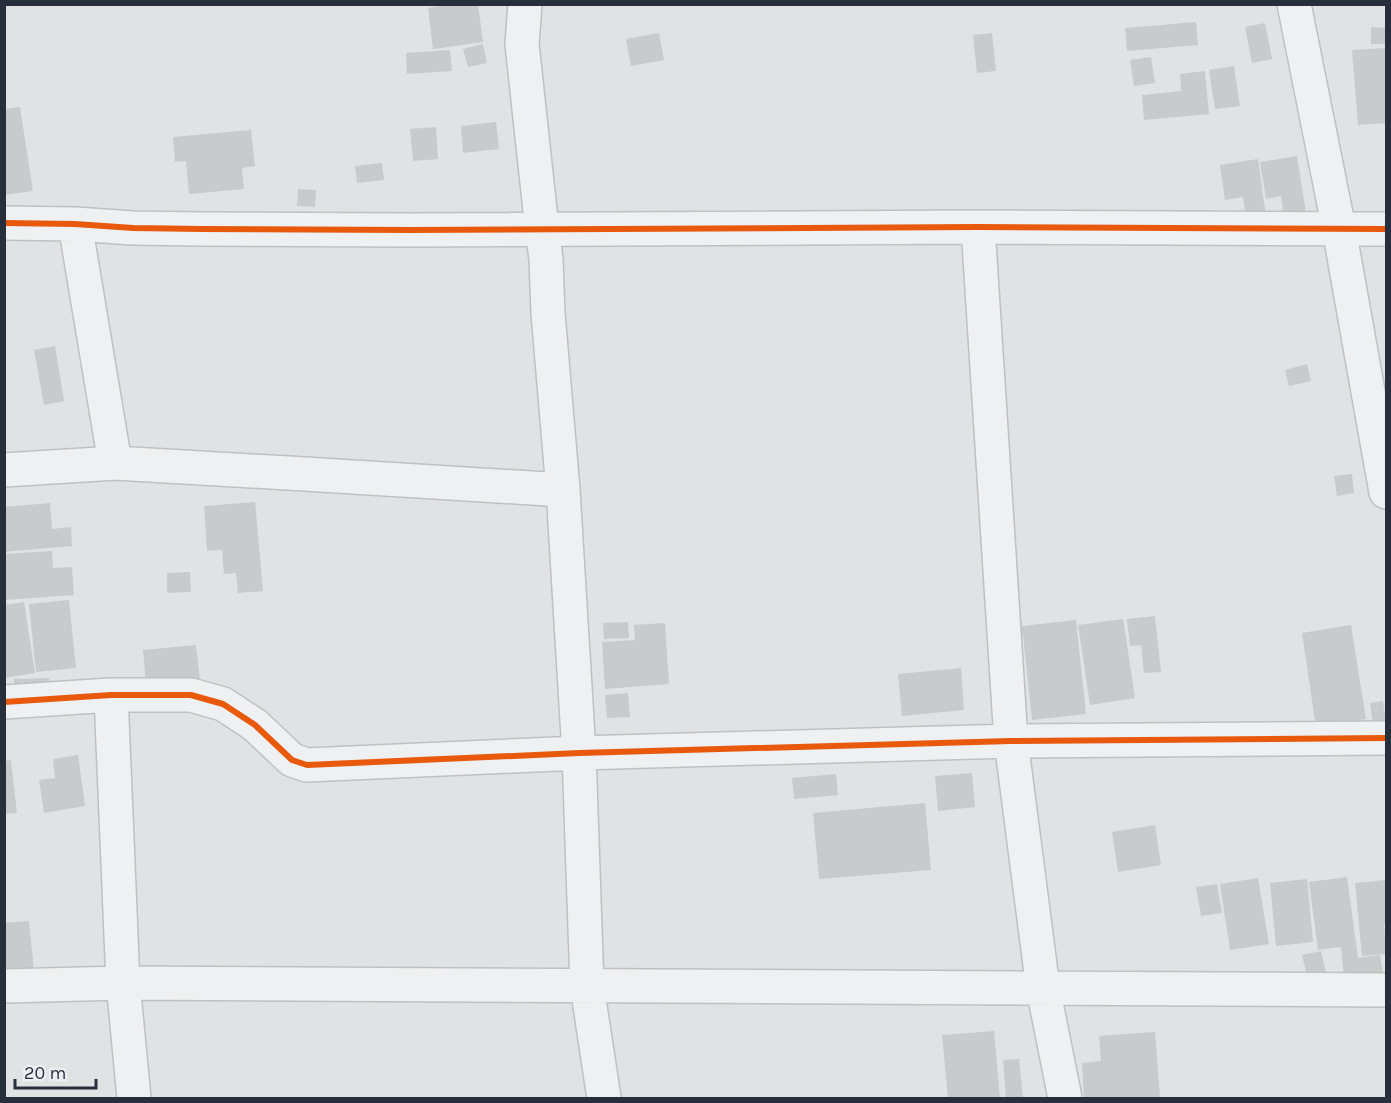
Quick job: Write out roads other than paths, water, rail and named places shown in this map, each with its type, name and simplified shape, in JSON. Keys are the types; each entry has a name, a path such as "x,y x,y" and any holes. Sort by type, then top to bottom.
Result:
{"street":[{"path":"525,4 522,44 546,258 579,753 587,986 604,1098"},
{"path":"1286,4 1308,4"},
{"path":"1294,5 1339,228 1386,492"},
{"path":"4,223 145,228 1386,229"},
{"path":"75,224 115,463"},
{"path":"978,227 1011,741 1043,988 1065,1098"},
{"path":"4,470 115,463 562,490"},
{"path":"4,702 111,695 190,694 223,704 255,725 292,760 307,765 579,753 1011,741 1386,738"},
{"path":"111,695 123,983 134,1098"},
{"path":"4,986 123,983 1386,990"}]}
